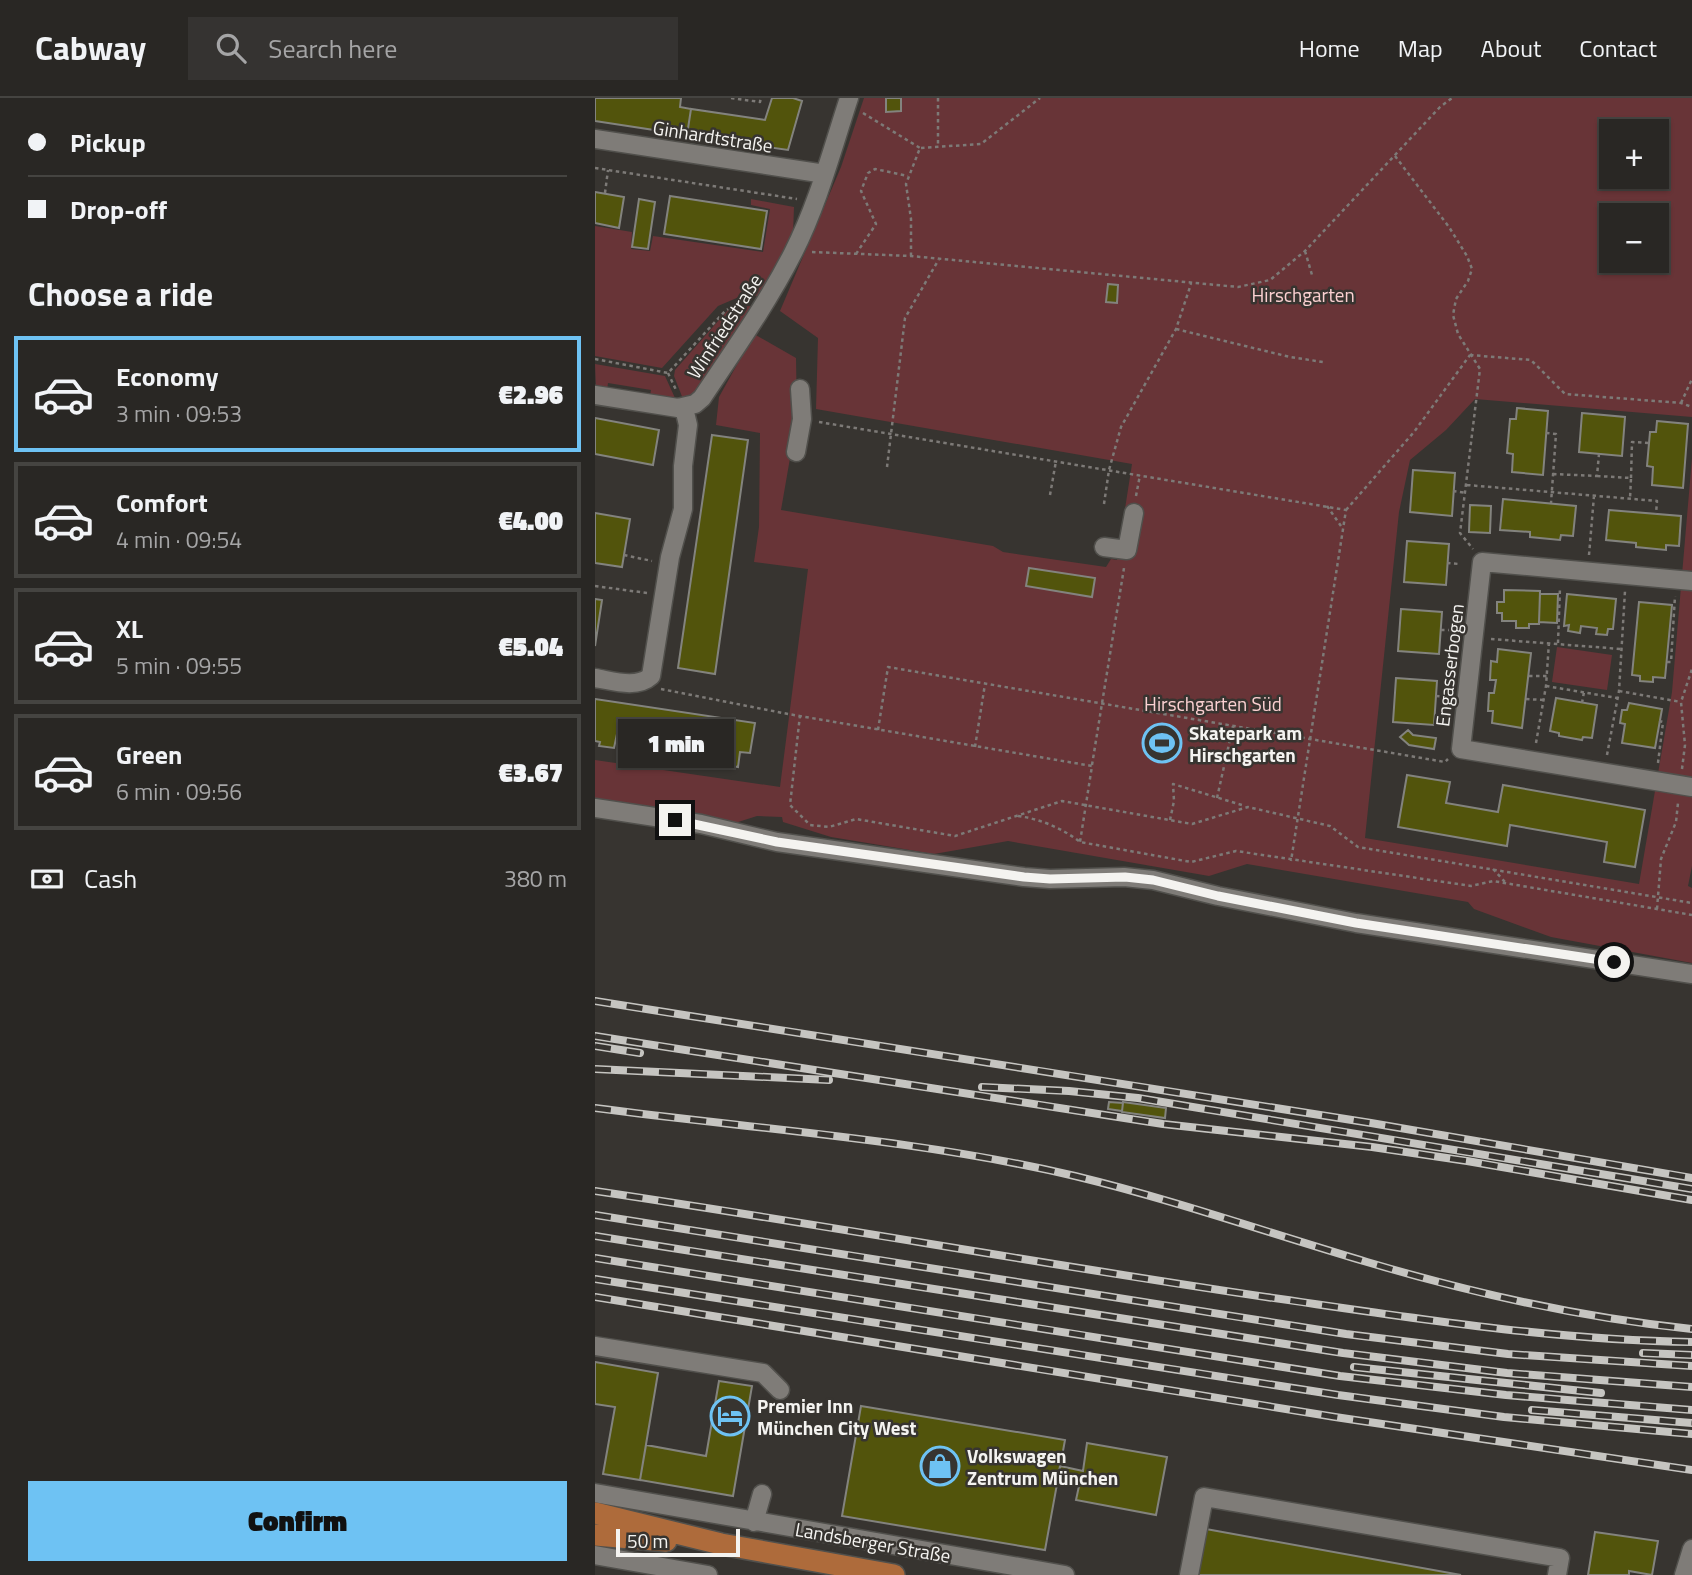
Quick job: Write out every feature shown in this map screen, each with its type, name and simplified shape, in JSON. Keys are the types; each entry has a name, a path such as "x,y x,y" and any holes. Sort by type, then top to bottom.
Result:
{"main road":[{"name":"Landsberger Straße","path":"595,1513 721,1544 894,1575"},
{"name":"Landsberger Straße","path":"595,1535 721,1544"}],"street":[{"name":"Winfriedstraße","path":"684,408 702,398 767,301 794,251 825,174 848,101"},
{"name":"Ginhardtstraße","path":"595,139 825,174"},
{"path":"796,452 801,419 800,389"},
{"path":"595,395 684,408 688,425 683,466 683,509 670,556 651,676 645,682 636,684 595,678"},
{"path":"1104,547 1127,551 1134,513"},
{"name":"Engasserbogen","path":"1692,581 1482,562 1461,749 1692,787"},
{"path":"595,808 701,824 777,842 1024,877 1125,877 1153,880 1218,896 1356,923 1692,974"},
{"path":"595,1346 763,1373 780,1391"},
{"name":"Landsberger Straße","path":"595,1493 1065,1575"},
{"path":"760,1551 762,1494"},
{"path":"1189,1575 1204,1497 1560,1558 1557,1575"},
{"path":"1685,1575 1692,1549"},
{"path":"595,1555 708,1575"}],"path":[{"path":"731,98 760,102 761,98"},
{"path":"938,98 938,146"},
{"path":"848,101 920,148 981,144 1040,98"},
{"path":"794,251 911,256 1238,287 1270,279 1305,251 1440,107 1452,98"},
{"path":"911,256 911,219 906,184 920,148"},
{"path":"1395,156 1467,256 1472,269 1468,281 1456,299 1453,315 1458,334 1480,369 1460,533 1470,545"},
{"path":"595,168 814,202"},
{"path":"856,254 876,224 861,191 868,173 875,169 908,176"},
{"path":"605,193 608,170"},
{"path":"1305,251 1312,275"},
{"path":"887,467 905,318 939,259"},
{"path":"1104,504 1109,470 1121,427 1176,329 1191,284"},
{"path":"595,359 668,373 726,310 748,300 767,301"},
{"path":"1176,329 1290,358 1324,362"},
{"path":"1469,355 1531,360 1565,394 1681,403 1692,407"},
{"path":"1346,510 1414,432 1469,355"},
{"path":"1681,403 1692,379"},
{"path":"1546,433 1556,434 1551,503"},
{"path":"1630,499 1632,442 1649,443"},
{"path":"1597,476 1599,454"},
{"path":"1050,495 1056,461"},
{"path":"1553,474 1631,478"},
{"path":"1134,513 1140,475"},
{"path":"1467,485 1657,501 1656,514"},
{"path":"1453,491 1466,492"},
{"path":"1589,555 1594,496"},
{"path":"1327,506 1343,528"},
{"path":"1080,842 1127,551"},
{"path":"624,555 652,561"},
{"path":"1447,563 1459,564"},
{"path":"1558,643 1560,582"},
{"path":"595,586 664,596"},
{"path":"1606,758 1619,691 1625,587"},
{"path":"1667,662 1671,662 1676,592"},
{"path":"1441,630 1454,630"},
{"path":"1485,639 1622,649"},
{"path":"1536,747 1546,685 1549,642"},
{"path":"1579,645 1580,651"},
{"path":"878,730 888,667 1445,762"},
{"path":"1681,771 1685,746 1681,702 1692,669"},
{"path":"1529,676 1547,676"},
{"path":"645,682 663,691 1092,766"},
{"path":"975,747 985,683"},
{"path":"1546,685 1617,698"},
{"path":"1575,685 1575,691"},
{"path":"1619,691 1681,702"},
{"path":"1582,703 1584,692"},
{"path":"1436,696 1450,697"},
{"path":"1527,699 1543,700"},
{"path":"800,716 790,805 810,825 829,827 856,820 955,836 1062,801 1192,824 1248,807"},
{"path":"1657,767 1663,722 1659,721"},
{"path":"1217,798 1234,725"},
{"path":"1291,861 1309,738"},
{"path":"1170,820 1174,801 1173,784 1248,807 1330,826 1358,847 1692,903"},
{"path":"1657,908 1661,859 1677,822 1678,805"},
{"path":"1016,816 1067,832 1080,842 1191,862 1236,851 1471,886 1493,881 1692,915"},
{"path":"1493,869 1506,883"}],"green space":[{"path":"864,98 1692,98 1692,417 1475,399 1446,430 1410,460 1399,512 1365,838 1639,884 1672,692 1692,458 1692,866 1688,886 1692,888 1692,963 1551,937 1474,909 1468,902 1247,864 1209,876 1008,841 934,854 831,837 783,822 782,817 757,816 735,823 595,802 595,760 780,787 808,569 754,562 759,527 760,433 716,425 719,397 754,334 796,358 797,418 781,510 993,546 1003,552 1106,567 1111,559 1117,560 1132,464 816,409 818,338 780,311 841,167"},
{"path":"751,199 794,207 793,234 758,296 739,297 718,306 662,368 595,356 595,226 632,232 631,249 650,251 653,236 763,252 770,209 751,205"},
{"path":"753,307 702,388 683,399 674,376 675,370 727,311"},
{"path":"595,364 665,376 675,398 650,396 651,390 608,383 607,390 596,388"},
{"path":"1557,647 1612,655 1607,690 1552,682"}],"building":[{"path":"595,98 681,98 680,107 691,109 687,135 595,121"},
{"path":"772,98 802,101 788,150 687,135 691,109 765,120"},
{"path":"886,98 901,98 901,111 886,112"},
{"path":"595,192 624,197 619,228 595,223"},
{"path":"670,196 767,211 761,249 664,234"},
{"path":"639,199 655,202 648,249 632,247"},
{"path":"1108,284 1118,285 1117,303 1106,302"},
{"path":"1517,408 1548,411 1543,475 1512,472 1513,454 1507,453 1510,419 1516,419"},
{"path":"1582,413 1625,417 1622,456 1579,452"},
{"path":"595,418 659,430 653,465 595,454"},
{"path":"1657,421 1688,424 1683,488 1652,485 1653,467 1647,466 1650,432 1656,432"},
{"path":"712,435 748,440 715,674 678,668"},
{"path":"1413,470 1455,473 1452,516 1410,512"},
{"path":"1503,499 1576,506 1573,536 1561,535 1560,540 1530,537 1530,532 1500,530"},
{"path":"1470,505 1491,506 1490,533 1469,532"},
{"path":"1609,510 1681,516 1679,546 1666,545 1666,550 1606,540"},
{"path":"595,513 630,519 622,567 595,563"},
{"path":"1407,541 1449,544 1446,585 1404,582"},
{"path":"1029,568 1095,578 1092,597 1026,586"},
{"path":"1504,590 1540,591 1539,624 1529,624 1529,628 1516,628 1516,621 1502,621 1502,613 1497,613 1497,602 1504,602"},
{"path":"1540,594 1558,594 1557,623 1539,622"},
{"path":"1567,594 1616,599 1613,629 1608,629 1607,635 1596,634 1597,628 1581,626 1580,633 1568,631 1569,625 1564,626"},
{"path":"595,599 602,600 595,646"},
{"path":"1639,602 1672,605 1665,678 1653,677 1653,682 1640,681 1640,676 1632,675"},
{"path":"1401,609 1442,612 1439,654 1398,651"},
{"path":"1498,649 1531,653 1522,728 1492,723 1493,711 1488,711 1489,693 1494,693 1496,680 1490,680 1491,661 1497,662"},
{"path":"1396,678 1437,681 1434,725 1393,722"},
{"path":"1556,698 1597,705 1592,738 1583,737 1582,740 1559,736 1559,733 1550,731"},
{"path":"595,699 755,723 750,753 740,752 738,767 709,759 711,748 679,743 677,757 648,750 650,739 617,734 614,748 599,746 600,742 595,741"},
{"path":"1629,703 1662,709 1655,748 1622,743 1625,724 1620,723 1622,710 1627,710"},
{"path":"1408,730 1413,735 1436,738 1434,749 1409,745 1400,737"},
{"path":"1407,775 1450,782 1446,803 1498,812 1503,785 1645,810 1635,867 1604,862 1607,842 1510,825 1507,846 1398,827"},
{"path":"1109,1102 1123,1103 1122,1111 1108,1109"},
{"path":"1123,1102 1166,1108 1165,1118 1122,1112"},
{"path":"595,1362 658,1373 640,1480 603,1474 615,1407 595,1404"},
{"name":"Premier Inn München City West","path":"719,1381 752,1386 733,1496 640,1480 646,1445 706,1456"},
{"path":"861,1406 1065,1440 1045,1550 842,1516"},
{"path":"1087,1443 1167,1457 1156,1515 1076,1500 1079,1486 1057,1482 1060,1466 1083,1471"},
{"path":"1206,1529 1461,1575 1197,1575"},
{"path":"1595,1532 1658,1541 1652,1575 1629,1571 1629,1575 1588,1575"}],"railway":[{"path":"595,1001 1371,1123 1692,1178"},
{"path":"595,1036 1163,1124 1372,1147 1467,1161 1692,1200"},
{"path":"595,1046 640,1053"},
{"path":"595,1069 829,1080"},
{"path":"982,1087 1069,1091 1138,1098 1692,1189"},
{"path":"595,1108 836,1136 1016,1163 1149,1195 1367,1262 1487,1294 1569,1311 1692,1329"},
{"path":"595,1191 1425,1320 1585,1337 1692,1342"},
{"path":"595,1215 1346,1334 1508,1354 1692,1366"},
{"path":"595,1236 1343,1353 1507,1373 1692,1387"},
{"path":"595,1258 1340,1376 1506,1395 1692,1410"},
{"path":"595,1279 1338,1395 1504,1417 1692,1434"},
{"path":"595,1297 1335,1417 1692,1470"},
{"path":"1643,1353 1692,1355"},
{"path":"1354,1367 1601,1393"},
{"path":"1532,1410 1692,1423"}],"place":[{"name":"Skatepark am Hirschgarten","path":"1162,743"},
{"name":"Premier Inn München City West","path":"730,1416"},
{"name":"Volkswagen Zentrum München","path":"940,1466"}],"route":[{"path":"675,820 777,842 1024,877 1050,879 1097,876 1153,880 1218,896 1356,923 1614,962"}],"park label":[{"name":"Hirschgarten","path":"1303,294"},
{"name":"Hirschgarten Süd","path":"1213,703"}]}
